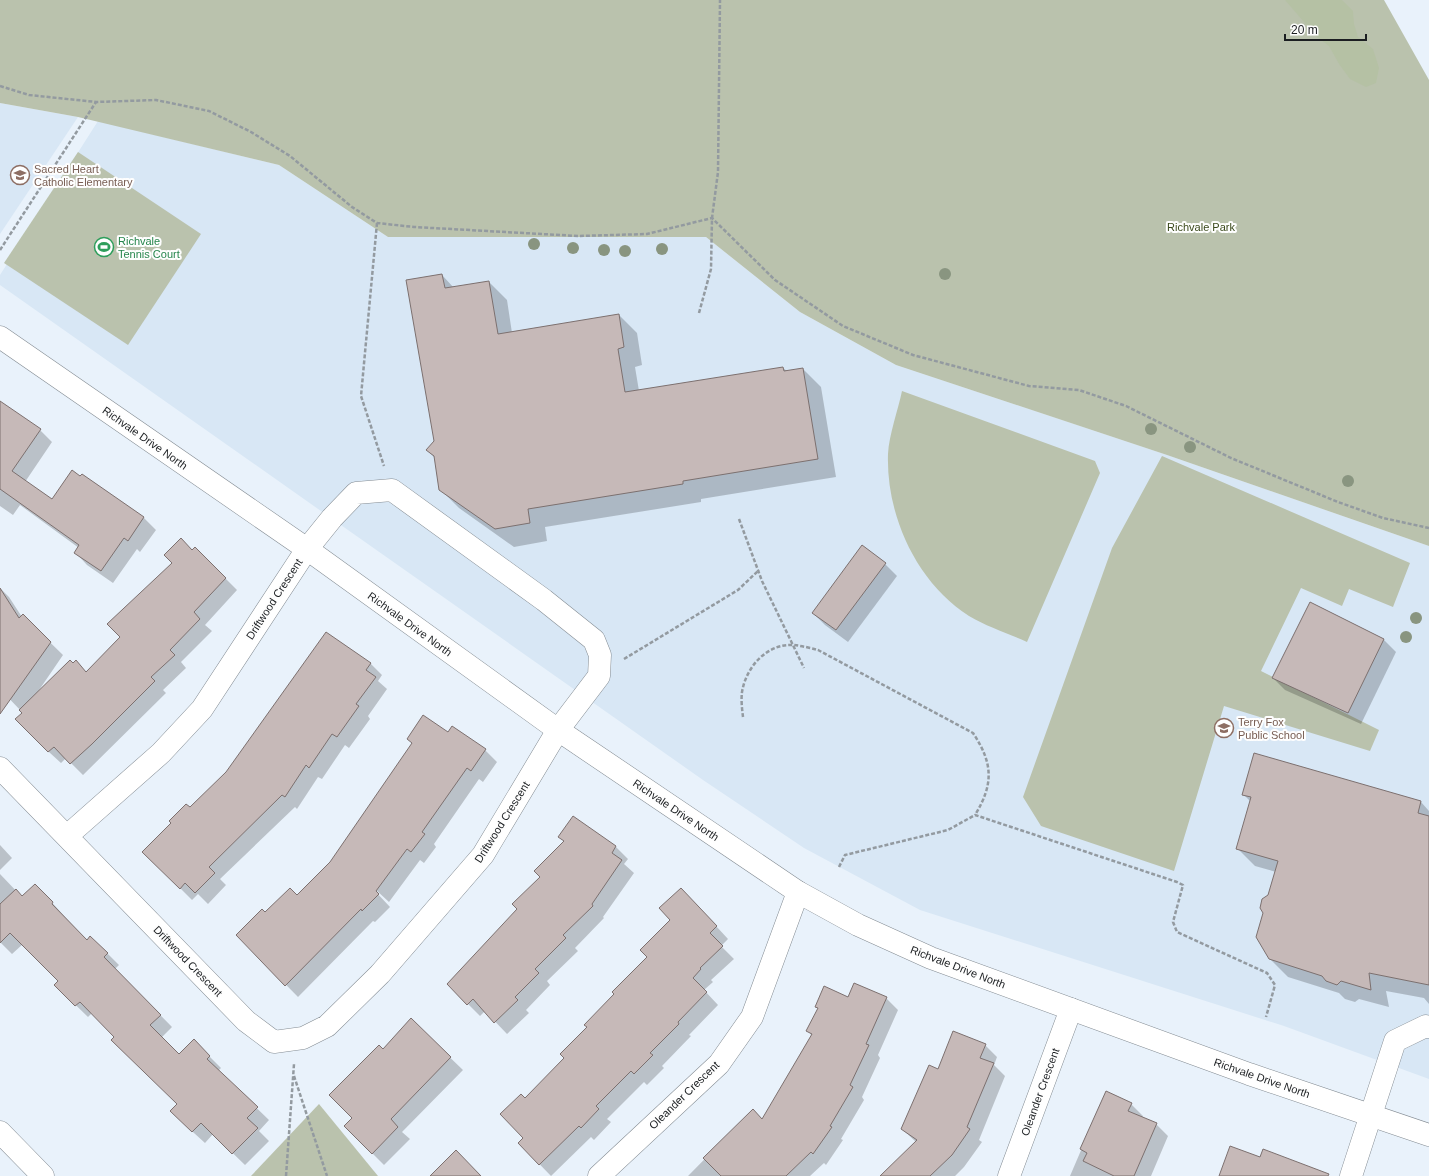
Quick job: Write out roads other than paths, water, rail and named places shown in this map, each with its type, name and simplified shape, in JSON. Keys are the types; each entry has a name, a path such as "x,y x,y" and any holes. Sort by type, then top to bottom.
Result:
{"street":[{"name":"Richvale Drive North","path":"0,337 307,550 558,730 798,892 858,925 930,958 1249,1074 1369,1116 1429,1135"},
{"name":"Driftwood Crescent","path":"392,490 544,600 594,640 600,655 599,676 558,730 483,855 380,974 327,1026 303,1038 274,1042 246,1021 67,836 161,753 202,709 307,550 332,518 356,493 392,490"},
{"path":"0,768 67,836"},
{"name":"Oleander Crescent","path":"599,1176 723,1058 752,1016 798,892"},
{"name":"Oleander Crescent","path":"1010,1176 1071,1009"},
{"path":"1351,1176 1369,1116 1395,1041 1426,1026 1429,1027"},
{"path":"0,1132 43,1176"}],"place":[{"name":"Sacred Heart Catholic Elementary","path":"20,175"},
{"name":"Richvale Tennis Court","path":"104,247"},
{"name":"Terry Fox Public School","path":"1224,728"}],"park label":[{"name":"Richvale Park","path":"1201,227"}]}
